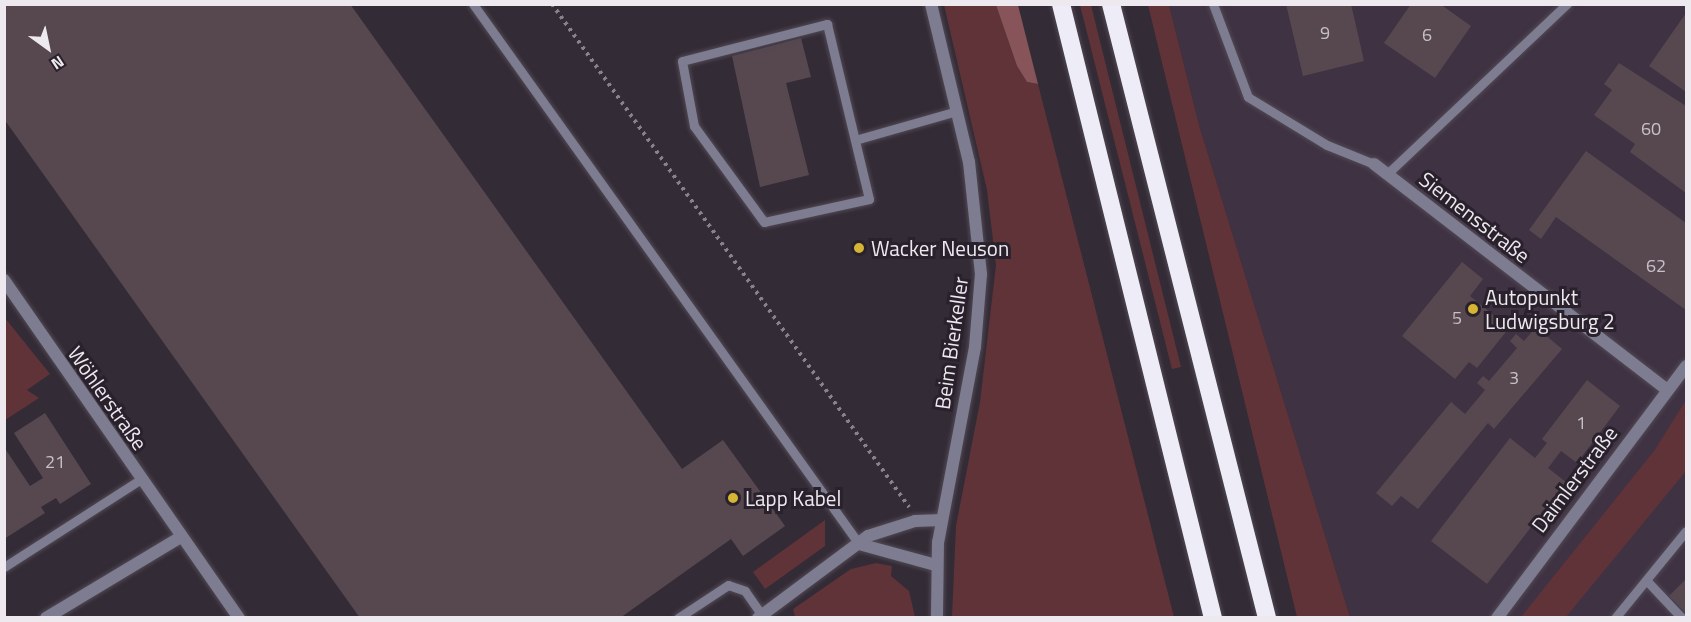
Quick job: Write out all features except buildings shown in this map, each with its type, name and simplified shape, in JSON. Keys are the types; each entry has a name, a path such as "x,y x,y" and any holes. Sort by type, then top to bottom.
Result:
{"highway":[{"path":"1061,4 1213,618"},
{"path":"1111,4 1267,618"}],"street":[{"name":"Beim Bierkeller","path":"931,4 978,211 981,274 975,347 942,520 936,565 937,618"},
{"name":"Siemensstraße","path":"1374,164 1667,390"},
{"name":"Wöhlerstraße","path":"4,280 239,618"},
{"name":"Daimlerstraße","path":"1497,618 1686,366"},
{"path":"760,616 880,530 915,521 942,520"},
{"path":"46,618 181,537"},
{"path":"859,544 890,557 936,565"}],"lane":[{"path":"472,4 859,544"},
{"path":"1213,4 1248,97 1327,145 1374,164"},
{"path":"1387,174 1567,4"},
{"path":"827,24 855,140 869,199 764,222 694,126 682,61 827,24"},
{"path":"855,140 957,111"},
{"path":"4,567 141,479"},
{"path":"1616,618 1686,531"},
{"path":"1647,581 1682,618"},
{"path":"678,618 728,585 745,591 760,616"}],"path":[{"path":"552,4 915,521"}],"shaded area":[{"path":"944,5 996,5 1017,66 1027,82 1038,84 1174,617 952,617 956,526 980,402 996,265 987,190"},
{"path":"996,5 1018,5 1038,84 1027,82 1017,66"},
{"path":"1080,5 1091,5 1181,367 1172,369"},
{"path":"1148,5 1169,5 1199,125 1350,617 1297,617"},
{"path":"1169,5 1686,5 1686,617 1350,617 1199,125"},
{"path":"5,318 50,374 27,390 39,398 5,420"},
{"path":"1686,400 1686,471 1566,617 1521,617 1654,451"},
{"path":"825,520 825,546 765,589 753,572"},
{"path":"876,563 892,566 891,576 909,591 915,617 795,617 793,609 851,569"}],"place":[{"name":"Wacker Neuson","path":"859,248"},
{"name":"Autopunkt Ludwigsburg 2","path":"1473,309"},
{"name":"Lapp Kabel","path":"733,498"}]}
